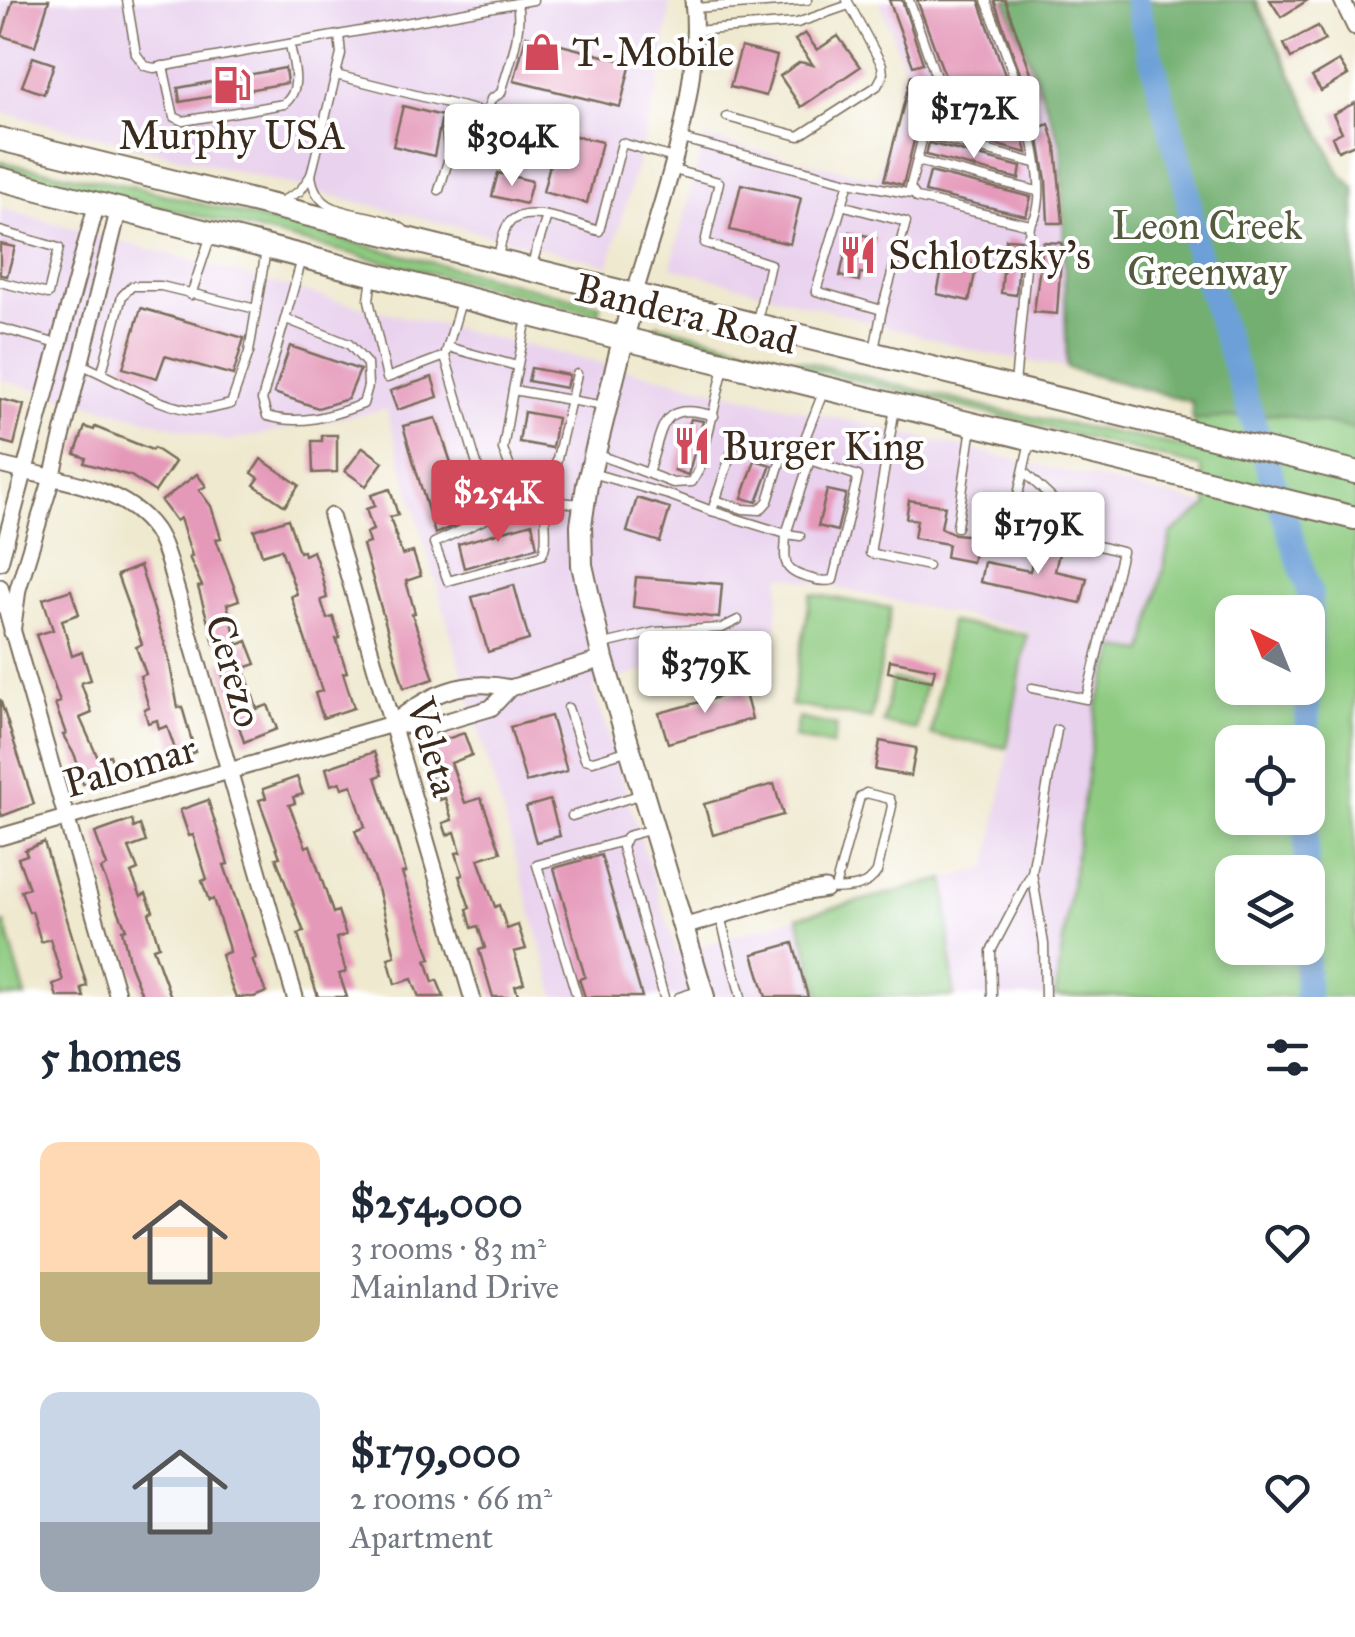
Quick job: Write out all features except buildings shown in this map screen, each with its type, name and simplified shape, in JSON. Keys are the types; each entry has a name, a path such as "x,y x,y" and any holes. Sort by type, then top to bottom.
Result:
{"main road":[{"name":"Bandera Road","path":"0,139 1355,472"},
{"name":"Bandera Road","path":"0,179 1355,518"},
{"path":"634,296 584,504 582,565 601,652 703,993"}],"street":[{"path":"1342,0 1355,27"},
{"path":"634,296 678,138 688,87 693,4"},
{"path":"0,562 59,351 108,205"},
{"path":"12,633 18,589 80,364 108,205"},
{"path":"59,351 80,364"},
{"path":"41,415 65,423"},
{"name":"Cerezo","path":"0,465 113,496 140,513 156,532 174,581 294,997"},
{"name":"Veleta","path":"331,516 472,997"},
{"path":"0,587 118,997"},
{"name":"Palomar","path":"0,837 392,724 427,727 491,708 510,688 601,652"},
{"name":"Palomar","path":"392,724 420,700 483,682 510,688"},
{"path":"439,695 448,721"},
{"path":"683,927 794,894 830,888"}],"lane":[{"path":"127,0 136,54 145,66 163,66 533,0"},
{"path":"693,4 807,0"},
{"path":"909,0 937,80 910,188 912,194"},
{"path":"986,0 1024,103 1037,190 1038,208 1030,226 1014,388"},
{"path":"694,31 797,23 848,2 882,64 883,75 876,86 799,136 727,117"},
{"path":"336,75 487,113 491,98 501,93 518,34 517,3"},
{"path":"339,35 342,54 312,175 314,192 324,204 396,224 426,244"},
{"path":"163,66 174,117 183,122 284,104 293,96 296,86 290,44"},
{"path":"455,122 462,107"},
{"path":"449,158 465,144 470,120 462,107"},
{"path":"932,108 1031,132"},
{"path":"439,190 452,133 449,158"},
{"path":"924,134 1035,163"},
{"path":"678,138 1030,226"},
{"path":"496,262 508,224 533,212 599,231 622,144 719,182 705,243 770,264 756,326"},
{"path":"917,161 1037,190"},
{"path":"272,206 300,191 312,175"},
{"path":"849,182 816,291 882,310"},
{"path":"841,205 906,222 874,354"},
{"path":"530,270 547,216"},
{"path":"0,232 59,248 48,294 0,282"},
{"path":"192,295 212,232"},
{"path":"80,364 102,372 118,385 196,411 231,404 249,352 267,245"},
{"path":"286,319 349,344 367,364 368,386 363,404 289,423 267,416 262,400 304,254"},
{"path":"372,272 369,300 387,378 446,352 517,366"},
{"path":"102,372 122,296 132,286 161,286 256,309"},
{"path":"462,296 446,352 492,516"},
{"path":"524,504 504,449 528,314"},
{"path":"0,328 59,351"},
{"path":"592,463 648,473 673,483 692,482 700,468 725,363"},
{"path":"577,374 572,402 547,501 544,512 546,547 542,556 448,581 434,543 524,504 547,501 584,504"},
{"path":"798,456 825,387"},
{"path":"513,390 606,407"},
{"path":"896,404 870,553 928,566"},
{"path":"648,473 668,419 676,411 688,408 714,416"},
{"path":"957,527 973,422"},
{"path":"712,511 737,436 784,453 798,456 810,460 858,476 834,580 824,582 793,574 785,561 786,534 810,460"},
{"path":"1006,548 1031,437"},
{"path":"715,500 760,510 768,501 784,453"},
{"path":"592,463 712,511 800,536"},
{"path":"1024,472 1059,505 1082,542 1122,552 1086,699 1032,688"},
{"path":"601,652 655,632 722,628 738,620"},
{"path":"568,708 585,759 593,761 630,750"},
{"path":"992,997 990,951 1032,873 1057,730"},
{"path":"866,793 890,799 892,806 877,872 871,882 830,888 860,797 866,793"},
{"path":"572,816 644,794"},
{"path":"577,997 537,865 654,829"},
{"path":"622,841 664,997"},
{"path":"1032,873 1044,944 1045,997"},
{"path":"720,916 741,997"},
{"path":"679,997 703,993"}],"shaded area":[{"path":"0,0 668,0 670,9 659,85 609,265 0,112"},
{"path":"880,0 1006,0 1061,144 1067,368 983,353 671,267 704,138 877,178 904,67"},
{"path":"0,208 353,305 1208,505 1171,534 1070,997 556,997 386,409 227,441 0,380","holes":["781,575 1029,631 988,868 800,916 677,953 593,687 776,629"]}],"green space":[{"name":"Leon Creek Greenway","path":"1006,0 1256,0 1341,175 1355,296 1355,997 1055,997 1097,706 1117,648 1144,652 1171,534 1208,505 1201,467 655,330 657,324 996,410 1197,449 1192,402 1067,368 1061,144"},
{"path":"1006,0 1254,0 1341,175 1355,188 1355,429 1277,414 1192,420 1192,402 1067,368 1061,144"},
{"path":"0,162 139,188 600,305 599,314 0,168"},
{"path":"811,594 891,608 871,719 791,705"},
{"path":"950,622 1027,635 1007,748 931,735"},
{"path":"892,679 925,685 916,730 883,723"},
{"path":"798,718 837,726 832,746 794,738"},
{"path":"945,879 954,997 821,997 798,917"},
{"path":"5,923 26,997 0,997 0,925"}],"waterway":[{"path":"1136,0 1186,185 1195,245 1310,593 1307,725"},
{"path":"1306,835 1306,855"},
{"path":"1306,965 1307,997"}],"place":[{"name":"T-Mobile","path":"542,52"},
{"name":"Murphy USA","path":"232,85"},
{"name":"Schlotzsky's","path":"858,255"},
{"name":"Burger King","path":"692,446"}]}
